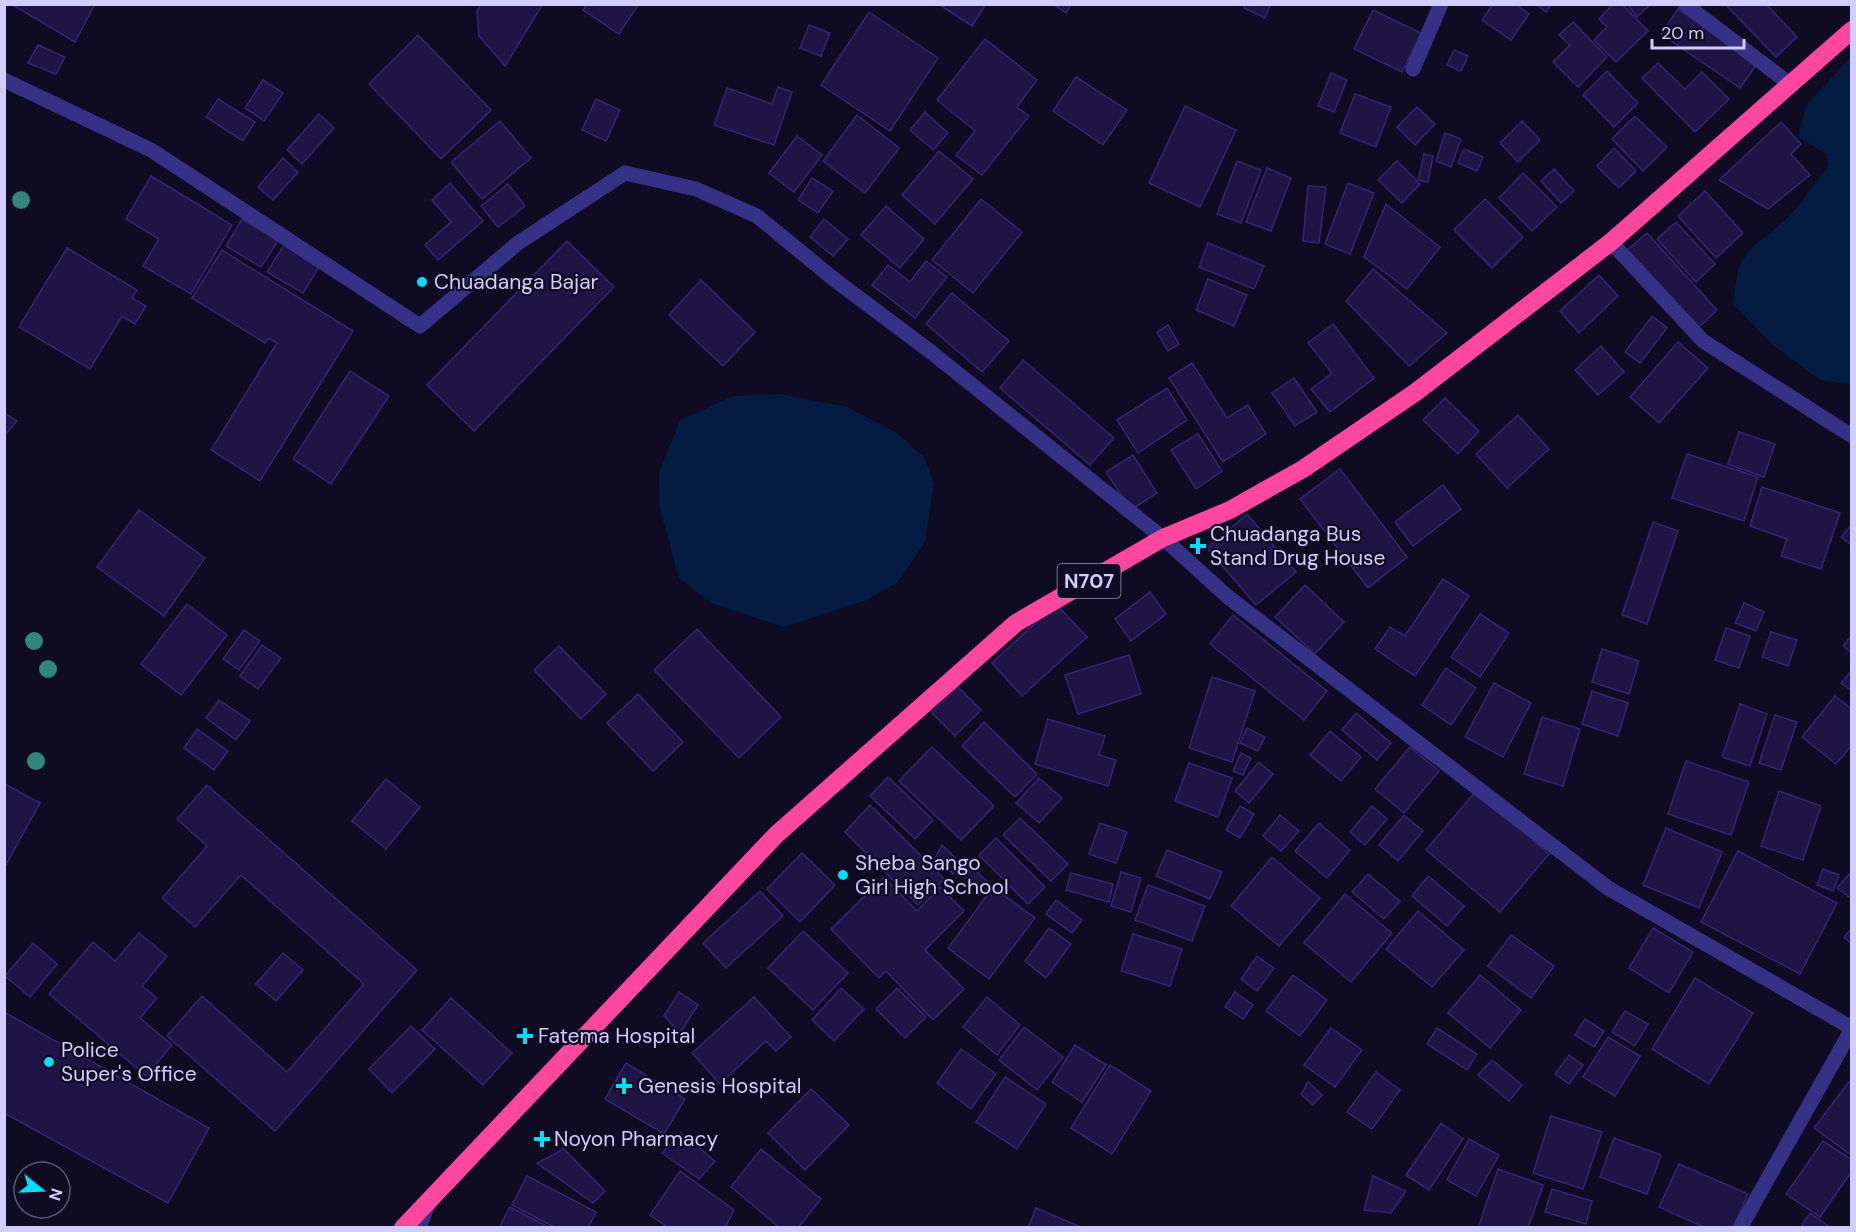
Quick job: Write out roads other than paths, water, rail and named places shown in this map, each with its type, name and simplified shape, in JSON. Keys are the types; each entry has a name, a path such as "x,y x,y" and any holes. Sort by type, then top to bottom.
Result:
{"highway":[{"name":"N707","path":"403,1227 777,834 1016,623 1163,538 1230,510 1303,469 1416,392 1611,242 1791,86 1851,30"}],"street":[{"path":"1413,69 1441,4"},
{"path":"1685,4 1791,86"},
{"path":"4,80 151,150 420,326 518,243 625,173 696,189 757,216 1163,538 1228,597 1608,888 1851,1029 1740,1227"},
{"path":"1611,242 1702,341 1851,436"},
{"path":"419,1227 430,1200"}],"water":[{"path":"1851,56 1851,385 1820,380 1772,344 1733,304 1735,285 1742,261 1754,246 1793,212 1828,166 1826,154 1798,137 1806,106"},
{"path":"780,394 847,407 895,432 924,457 934,483 925,542 898,582 867,600 784,627 711,603 679,578 660,509 659,473 680,420 734,396"}],"place":[{"name":"Chuadanga Bajar","path":"422,282"},
{"name":"Chuadanga Bus Stand Drug House","path":"1198,546"},
{"name":"Sheba Sango Girl High School","path":"843,875"},
{"name":"Fatema Hospital","path":"525,1036"},
{"name":"Police Super's Office","path":"49,1062"},
{"name":"Genesis Hospital","path":"624,1086"},
{"name":"Noyon Pharmacy","path":"542,1139"}]}
